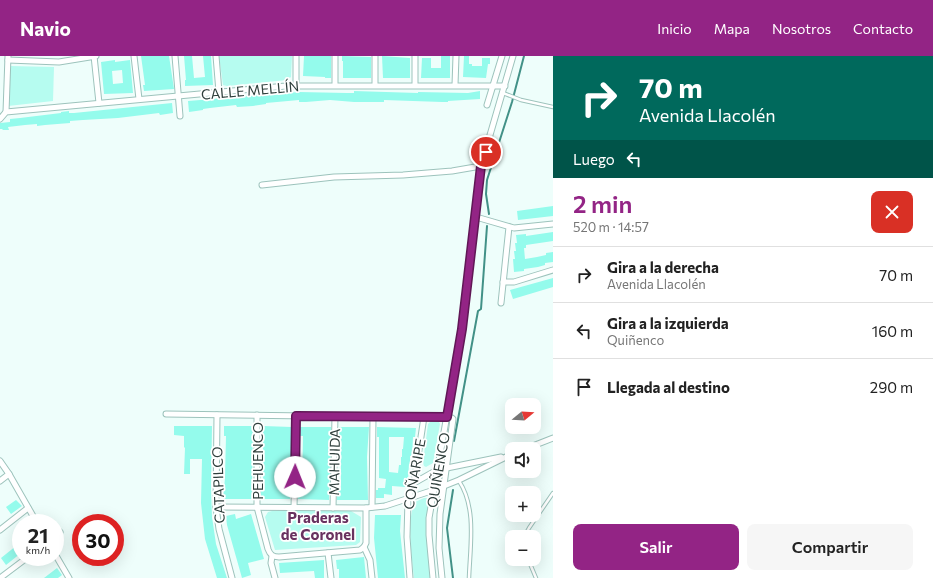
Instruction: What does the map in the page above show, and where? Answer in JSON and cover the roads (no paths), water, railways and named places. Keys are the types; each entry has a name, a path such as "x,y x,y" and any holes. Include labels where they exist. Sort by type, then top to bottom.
{"street":[{"path":"0,119 6,112 8,58 59,62 95,56 99,103"},
{"path":"134,56 139,99"},
{"path":"175,56 180,116"},
{"path":"216,56 219,92"},
{"path":"296,56 296,85"},
{"path":"335,56 335,85"},
{"path":"375,56 375,85"},
{"path":"415,56 415,85"},
{"path":"455,85 456,56"},
{"path":"487,105 502,56"},
{"name":"QUIÑENCO","path":"433,578 429,518 462,329 481,166 505,94 505,86 513,56"},
{"name":"CALLE MELLÍN","path":"6,112 296,85 505,86"},
{"path":"262,185 334,177 452,172 481,166"},
{"path":"476,217 509,227 519,228 553,224"},
{"path":"501,303 509,227"},
{"path":"503,282 517,281 553,270"},
{"path":"166,414 447,417"},
{"name":"CATAPILCO","path":"217,415 216,508 219,529 232,578"},
{"name":"PEHUENCO","path":"257,415 257,508 268,549 272,556 270,563 275,578"},
{"path":"294,508 296,416"},
{"name":"MAHUIDA","path":"333,508 335,416"},
{"path":"372,578 370,560 364,548 369,508 373,417"},
{"name":"COÑARIPE","path":"410,578 407,538 408,499 414,483 424,417"},
{"name":"QUIÑENCO","path":"442,578 438,531 453,419 447,417"},
{"path":"541,443 553,438"},
{"path":"414,483 437,470 505,456"},
{"path":"216,508 369,508 385,506 459,480 505,457"},
{"path":"0,461 32,514"},
{"path":"0,481 9,474"},
{"path":"0,530 28,508"},
{"path":"272,556 279,557 358,551 364,548"},
{"path":"328,553 331,578"},
{"path":"1,577 16,566"},
{"path":"62,566 68,578"}],"lane":[{"path":"505,94 553,107"},
{"path":"459,480 466,490 469,504 471,524 469,578"},
{"path":"527,530 553,493"},
{"path":"531,566 536,578"}],"waterway":[{"path":"489,214 486,194 487,180 512,102 524,56"},
{"path":"454,441 478,311 481,309 487,226"},
{"path":"453,490 447,528 453,578"}],"district":[{"name":"Praderas de Coronel","path":"318,526"}]}
